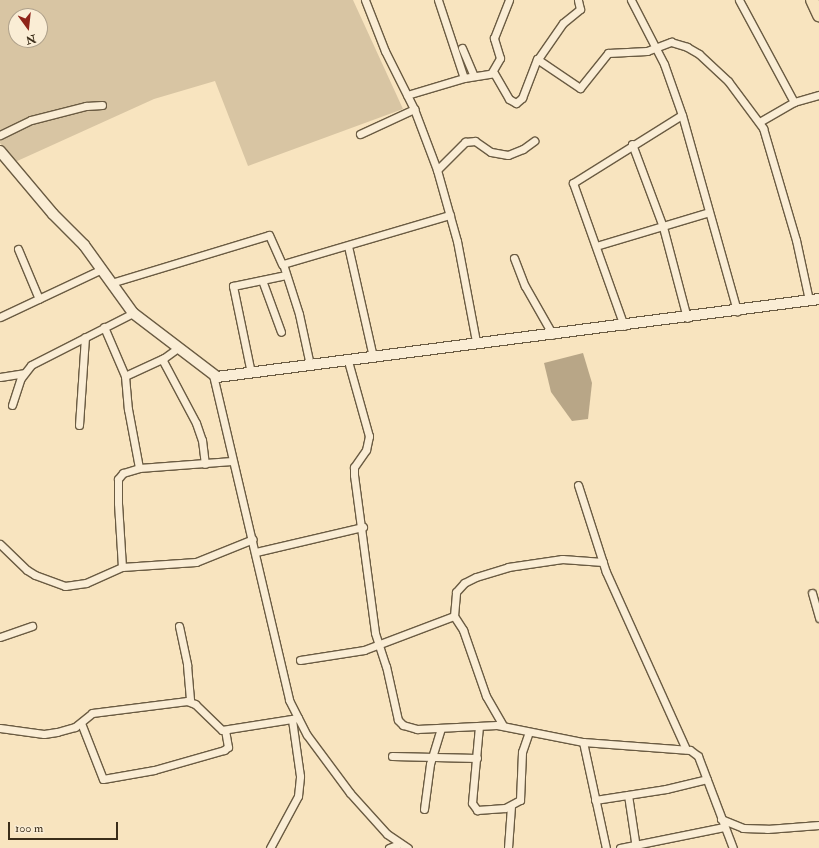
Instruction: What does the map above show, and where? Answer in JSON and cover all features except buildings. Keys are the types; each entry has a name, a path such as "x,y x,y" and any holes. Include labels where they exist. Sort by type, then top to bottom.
{"main road":[{"path":"812,0 819,15"}],"street":[{"path":"365,0 385,51 414,109 437,170 450,215 469,294 476,342"},
{"path":"438,0 464,78"},
{"path":"492,72 500,58 495,43 496,31 509,0"},
{"path":"407,95 464,78 492,72 497,75 510,100 518,102 522,98 535,61 538,59 562,23 580,8 578,0"},
{"path":"631,0 667,72 682,115 737,311"},
{"path":"739,0 794,102"},
{"path":"0,152 102,269 133,313 213,375 221,377 348,361 476,342 553,335 687,318 814,299 760,122 728,81 699,54 673,42 664,43 656,48 606,54 580,88 538,59"},
{"path":"462,48 474,76"},
{"path":"760,122 794,102 819,94"},
{"path":"0,135 31,120 86,106 102,105"},
{"path":"360,134 414,109"},
{"path":"624,326 573,183 632,144 682,115"},
{"path":"437,170 465,142 475,141 491,152 508,155 523,149 534,141"},
{"path":"632,144 663,227 687,318"},
{"path":"596,246 709,212"},
{"path":"282,264 450,215"},
{"path":"111,283 269,235 282,264 299,314 310,365"},
{"path":"348,246 373,357"},
{"path":"18,250 38,300"},
{"path":"514,258 525,286 553,335"},
{"path":"0,317 102,269"},
{"path":"251,373 233,286 286,275"},
{"path":"262,280 281,332"},
{"path":"0,312 10,312"},
{"path":"0,377 24,372 38,360 133,313"},
{"path":"104,327 125,376 128,409 139,468"},
{"path":"79,425 85,337"},
{"path":"125,376 162,359 178,348"},
{"path":"162,359 196,423 202,440 205,464"},
{"path":"348,361 369,436 366,450 354,472 378,645 386,666 398,720 408,727 441,729 503,726 583,742 686,749 698,756 733,848"},
{"path":"12,405 24,372"},
{"path":"213,375 232,461 256,552 284,683 294,719 300,776 299,790 289,816 270,848"},
{"path":"122,567 118,479 123,473 139,468 232,461"},
{"path":"578,485 602,562 686,749"},
{"path":"256,552 362,527"},
{"path":"0,544 27,570 65,586 86,583 122,567 196,562 253,539"},
{"path":"503,726 486,696 463,630 454,616 456,592 464,583 476,577 508,567 562,559 602,562"},
{"path":"812,593 819,618"},
{"path":"300,660 360,652 454,616"},
{"path":"0,637 32,626"},
{"path":"179,626 187,665 190,701 219,729 226,730 294,719"},
{"path":"0,728 44,734 67,730 81,723 88,714 190,701"},
{"path":"294,719 321,756 377,826 399,844 408,848"},
{"path":"81,723 103,779 154,770 224,750 228,747 226,730"},
{"path":"479,726 472,803 474,809 484,811 511,806 521,796 522,752 529,732"},
{"path":"424,809 433,757 441,729"},
{"path":"583,742 606,848"},
{"path":"392,756 477,758"},
{"path":"595,800 666,789 707,779"},
{"path":"628,795 636,847"},
{"path":"508,848 511,806"},
{"path":"721,819 743,828 767,829 819,825"},
{"path":"620,848 636,847 724,827"},
{"path":"389,848 399,844"}],"shaded area":[{"path":"0,0 353,0 403,109 248,166 215,81 154,99 15,162 0,143"},
{"path":"583,353 592,383 588,419 572,421 551,392 544,363"}]}
